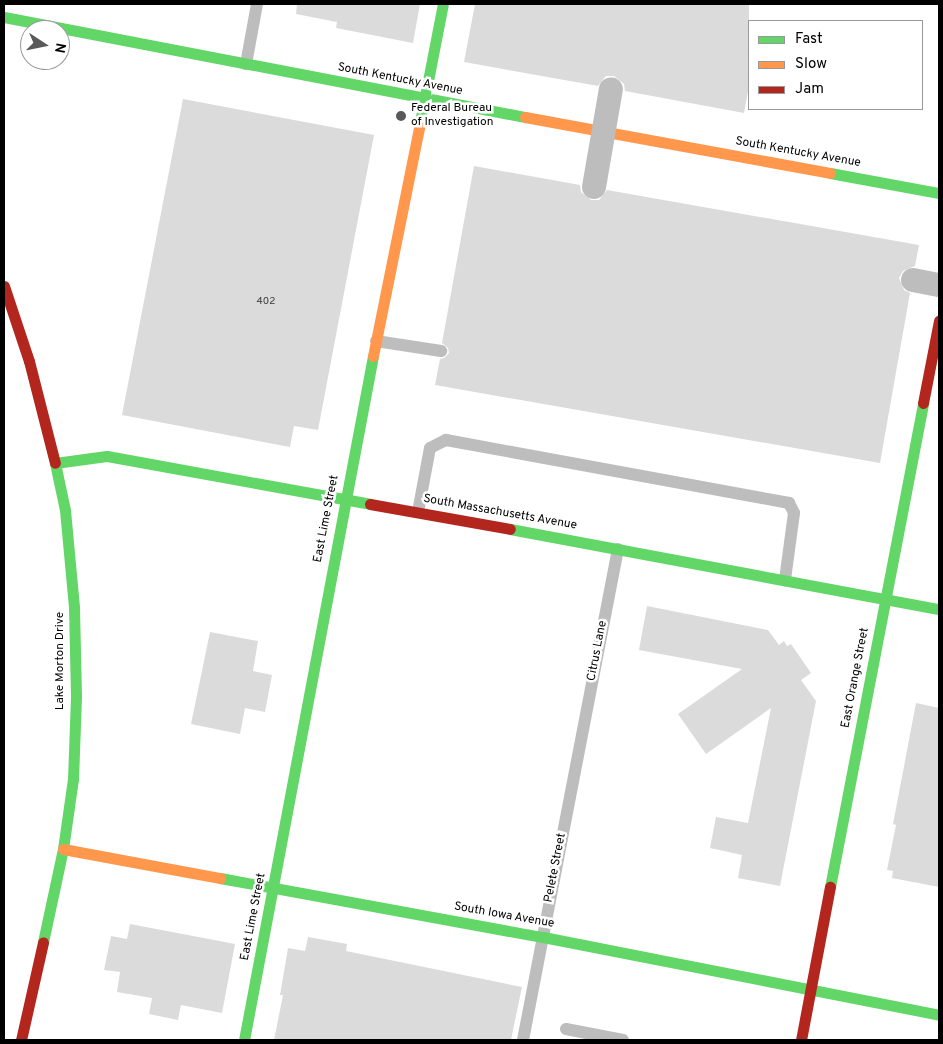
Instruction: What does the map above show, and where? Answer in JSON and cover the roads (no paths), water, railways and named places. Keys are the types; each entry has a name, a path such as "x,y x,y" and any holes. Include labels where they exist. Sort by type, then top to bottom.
{"street":[{"name":"East Lime Street","path":"244,1040 274,888 345,499 443,4"},
{"name":"South Kentucky Avenue","path":"4,17 425,99 939,193"},
{"path":"594,187 610,89"},
{"path":"912,283 939,286"},
{"name":"Lake Morton Drive","path":"4,286 29,361 55,463 65,510 74,607 76,696 73,778 63,849 21,1040"},
{"name":"East Orange Street","path":"801,1040 939,321"},
{"name":"South Massachusetts Avenue","path":"55,463 107,456 939,609"},
{"name":"South Iowa Avenue","path":"63,849 543,937 939,1015"}],"lane":[{"path":"246,64 257,4"},
{"path":"912,283 939,289"},
{"path":"376,341 441,350"},
{"path":"418,512 430,448 446,440 789,503 794,513 785,580"},
{"name":"Citrus Lane","path":"578,754 618,549"},
{"name":"Pelete Street","path":"522,1040 578,754"},
{"path":"566,1029 623,1040"}],"place":[{"name":"Federal Bureau of Investigation","path":"401,116"}]}
